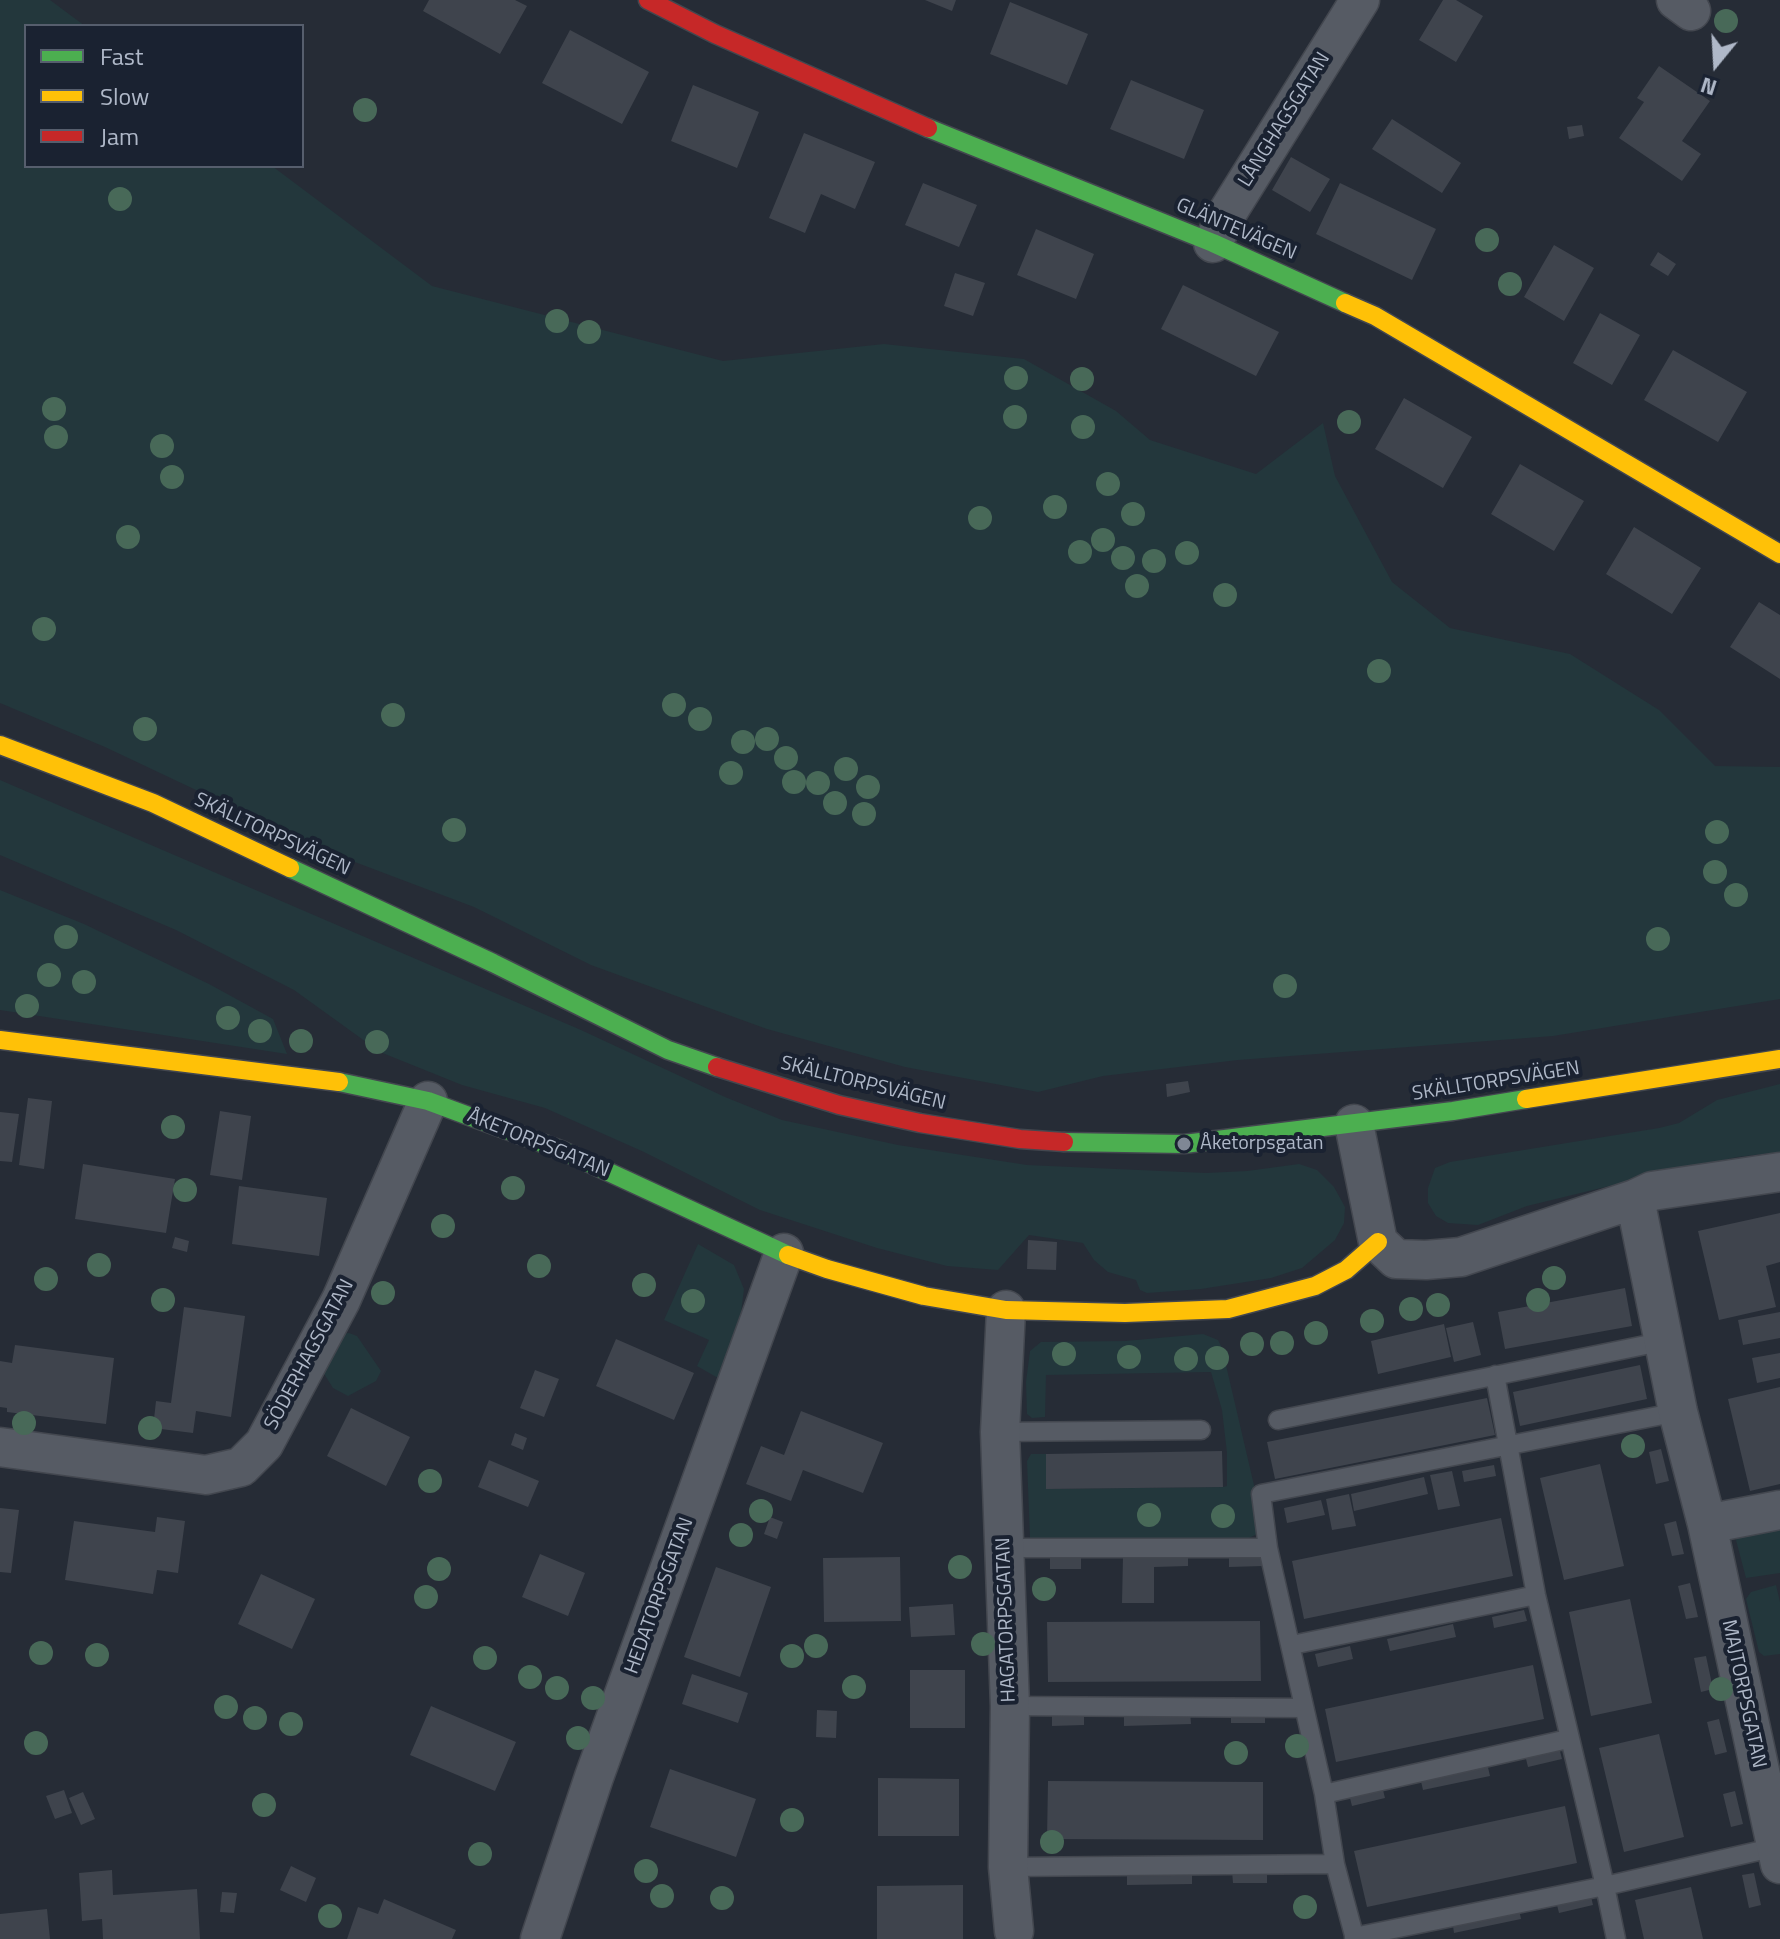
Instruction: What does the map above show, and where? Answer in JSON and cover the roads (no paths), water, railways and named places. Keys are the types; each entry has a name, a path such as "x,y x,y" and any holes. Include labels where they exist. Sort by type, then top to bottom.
{"street":[{"name":"GLÄNTEVÄGEN","path":"648,0 715,34 954,139 1213,243 1375,316 1780,554"},
{"name":"LÅNGHAGSGATAN","path":"1213,243 1229,210 1360,0"},
{"name":"SKÄLLTORPSVÄGEN","path":"0,745 153,803 493,963 668,1050 839,1105 920,1123 1020,1139 1184,1144 1453,1111 1780,1059"},
{"name":"ÅKETORPSGATAN","path":"0,1040 339,1082 428,1101 561,1150 784,1253 827,1269 924,1296 1006,1310 1125,1313 1228,1309 1315,1286 1346,1270 1378,1242"},
{"name":"SÖDERHAGSGATAN","path":"0,1447 206,1475 241,1467 264,1444 341,1300 428,1101"},
{"path":"1354,1124 1378,1242 1396,1259 1461,1257 1652,1191 1780,1172"},
{"name":"MAJTORPSGATAN","path":"1635,1199 1678,1412 1707,1524 1778,1856"},
{"name":"HEDATORPSGATAN","path":"540,1939 594,1777 784,1253"},
{"name":"HAGATORPSGATAN","path":"1006,1310 1000,1432 1010,1706 1008,1867 1014,1931"},
{"path":"1707,1524 1780,1510"}],"lane":[{"path":"1278,1420 1665,1341"},
{"path":"1495,1375 1536,1595 1616,1939"},
{"path":"1678,1412 1261,1494 1268,1548 1324,1794 1335,1864 1355,1938 1605,1886 1778,1856"},
{"path":"1000,1432 1201,1430"},
{"path":"1004,1548 1268,1548"},
{"path":"1292,1645 1536,1595"},
{"path":"1010,1706 1303,1708"},
{"path":"1324,1794 1568,1739"},
{"path":"1008,1867 1335,1864"}],"place":[{"name":"Åketorpsgatan","path":"1184,1144"}]}
